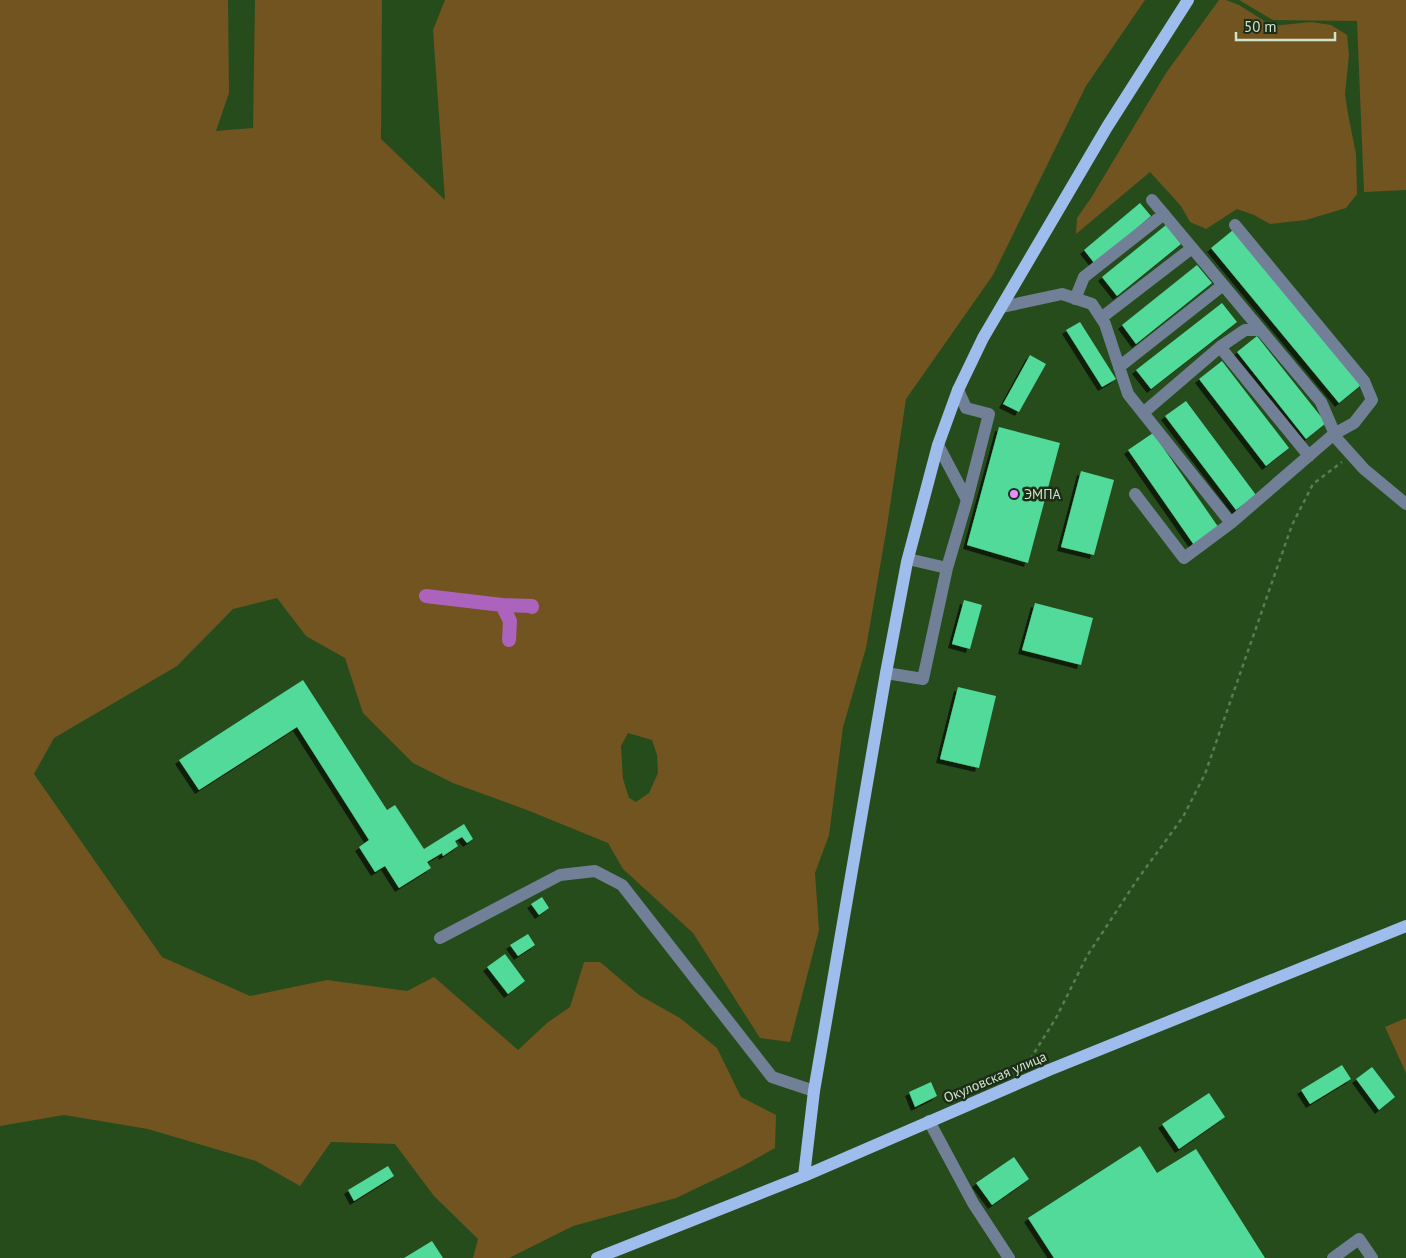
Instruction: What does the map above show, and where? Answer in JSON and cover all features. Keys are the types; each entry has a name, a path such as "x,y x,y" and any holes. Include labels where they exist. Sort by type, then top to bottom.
{"main road":[{"path":"804,1176 814,1091 886,673 908,559 938,446 958,390 983,338 1106,127 1188,0"},
{"name":"Окуловская улица","path":"597,1258 804,1176 1057,1067 1406,926"}],"street":[{"path":"1152,200 1321,402 1336,436 1364,469 1406,504"},
{"path":"1074,299 1084,277 1164,214"},
{"path":"1135,494 1184,558 1231,523 1309,456 1354,423 1372,400 1364,381 1235,225"},
{"path":"1101,318 1192,248"},
{"path":"1119,367 1223,285"},
{"path":"1002,307 1062,294 1092,304 1105,324 1128,394 1231,523"},
{"path":"1143,413 1220,347 1245,330 1261,330"},
{"path":"1220,347 1309,456"},
{"path":"886,673 923,678 947,568 989,414 966,408 958,390"},
{"path":"938,446 967,500"},
{"path":"908,559 947,568"},
{"path":"440,938 560,875 595,871 622,884 772,1077 814,1091"},
{"path":"929,1122 973,1203 1009,1258"},
{"path":"1333,1258 1359,1239 1372,1258"}],"path":[{"path":"1026,1067 1056,1018 1087,956 1137,880 1183,817 1205,774 1292,525 1313,484 1352,455"}],"shaded area":[{"path":"0,0 228,0 229,93 216,131 253,128 255,0 382,0 381,139 445,200 433,30 445,0 1145,0 1086,86 993,275 906,399 866,648 843,727 829,835 815,873 819,930 790,1042 760,1038 693,933 623,869 608,843 527,810 453,783 413,763 363,713 345,658 306,636 277,598 233,609 177,666 54,738 34,774 162,957 250,996 327,980 407,991 434,977 518,1050 547,1023 570,1007 584,962 600,962 639,995 680,1018 717,1048 741,1097 776,1115 775,1148 741,1167 676,1198 573,1226 509,1258 473,1258 478,1239 434,1196 395,1144 331,1142 300,1186 256,1161 148,1129 64,1115 0,1126","holes":["628,733 652,740 657,755 658,773 649,793 636,802 629,798 623,779 621,746"]},
{"path":"1219,0 1226,0 1239,5 1272,26 1311,22 1331,25 1347,35 1349,55 1345,94 1356,154 1357,194 1346,208 1306,220 1270,224 1254,215 1237,209 1206,229 1190,222 1181,206 1150,172 1076,234 1077,218 1166,73"},
{"path":"1239,0 1406,0 1406,190 1364,192 1357,21 1273,20"},
{"path":"1406,1018 1406,1073 1385,1027"}],"building":[{"path":"1140,203 1151,216 1095,264 1084,250"},
{"path":"1166,225 1181,244 1117,296 1102,277"},
{"path":"1233,230 1361,385 1339,403 1211,248"},
{"path":"1197,265 1212,283 1136,344 1122,325"},
{"path":"1222,303 1237,322 1151,389 1136,370"},
{"path":"1080,322 1116,379 1102,387 1066,330"},
{"path":"1257,336 1326,423 1306,439 1237,352"},
{"path":"1030,355 1046,364 1019,412 1003,404"},
{"path":"1222,361 1289,448 1266,466 1199,379"},
{"path":"1186,401 1256,495 1236,510 1165,416"},
{"name":"ЭМПА","path":"999,427 1060,443 1028,563 967,545"},
{"path":"1153,433 1219,528 1194,545 1128,450"},
{"path":"1081,471 1114,480 1094,555 1061,547"},
{"path":"964,600 982,605 970,649 952,644"},
{"path":"1035,603 1093,618 1081,665 1022,650"},
{"path":"303,680 387,810 395,805 424,849 464,824 473,839 467,843 462,837 455,841 458,846 443,856 442,853 427,862 431,868 399,888 385,866 375,872 359,847 369,840 297,727 199,790 179,760"},
{"path":"958,687 996,696 979,768 940,759"},
{"path":"542,897 549,908 539,915 531,904"},
{"path":"528,934 535,945 518,956 510,945"},
{"path":"505,954 525,981 508,994 487,967"},
{"path":"1342,1065 1351,1079 1310,1104 1301,1090"},
{"path":"1372,1067 1395,1097 1379,1110 1356,1079"},
{"path":"931,1082 937,1096 915,1107 909,1092"},
{"path":"1209,1093 1225,1117 1179,1149 1162,1124"},
{"path":"1140,1146 1157,1173 1196,1149 1265,1258 1054,1258 1028,1218"},
{"path":"1014,1157 1029,1179 992,1205 976,1183"},
{"path":"388,1166 394,1176 354,1201 348,1190"},
{"path":"432,1241 443,1258 404,1258"}],"waterway":[{"path":"426,596 502,605 510,621 509,640"},
{"path":"502,605 532,607"}],"place":[{"name":"ЭМПА","path":"1014,494"}]}
